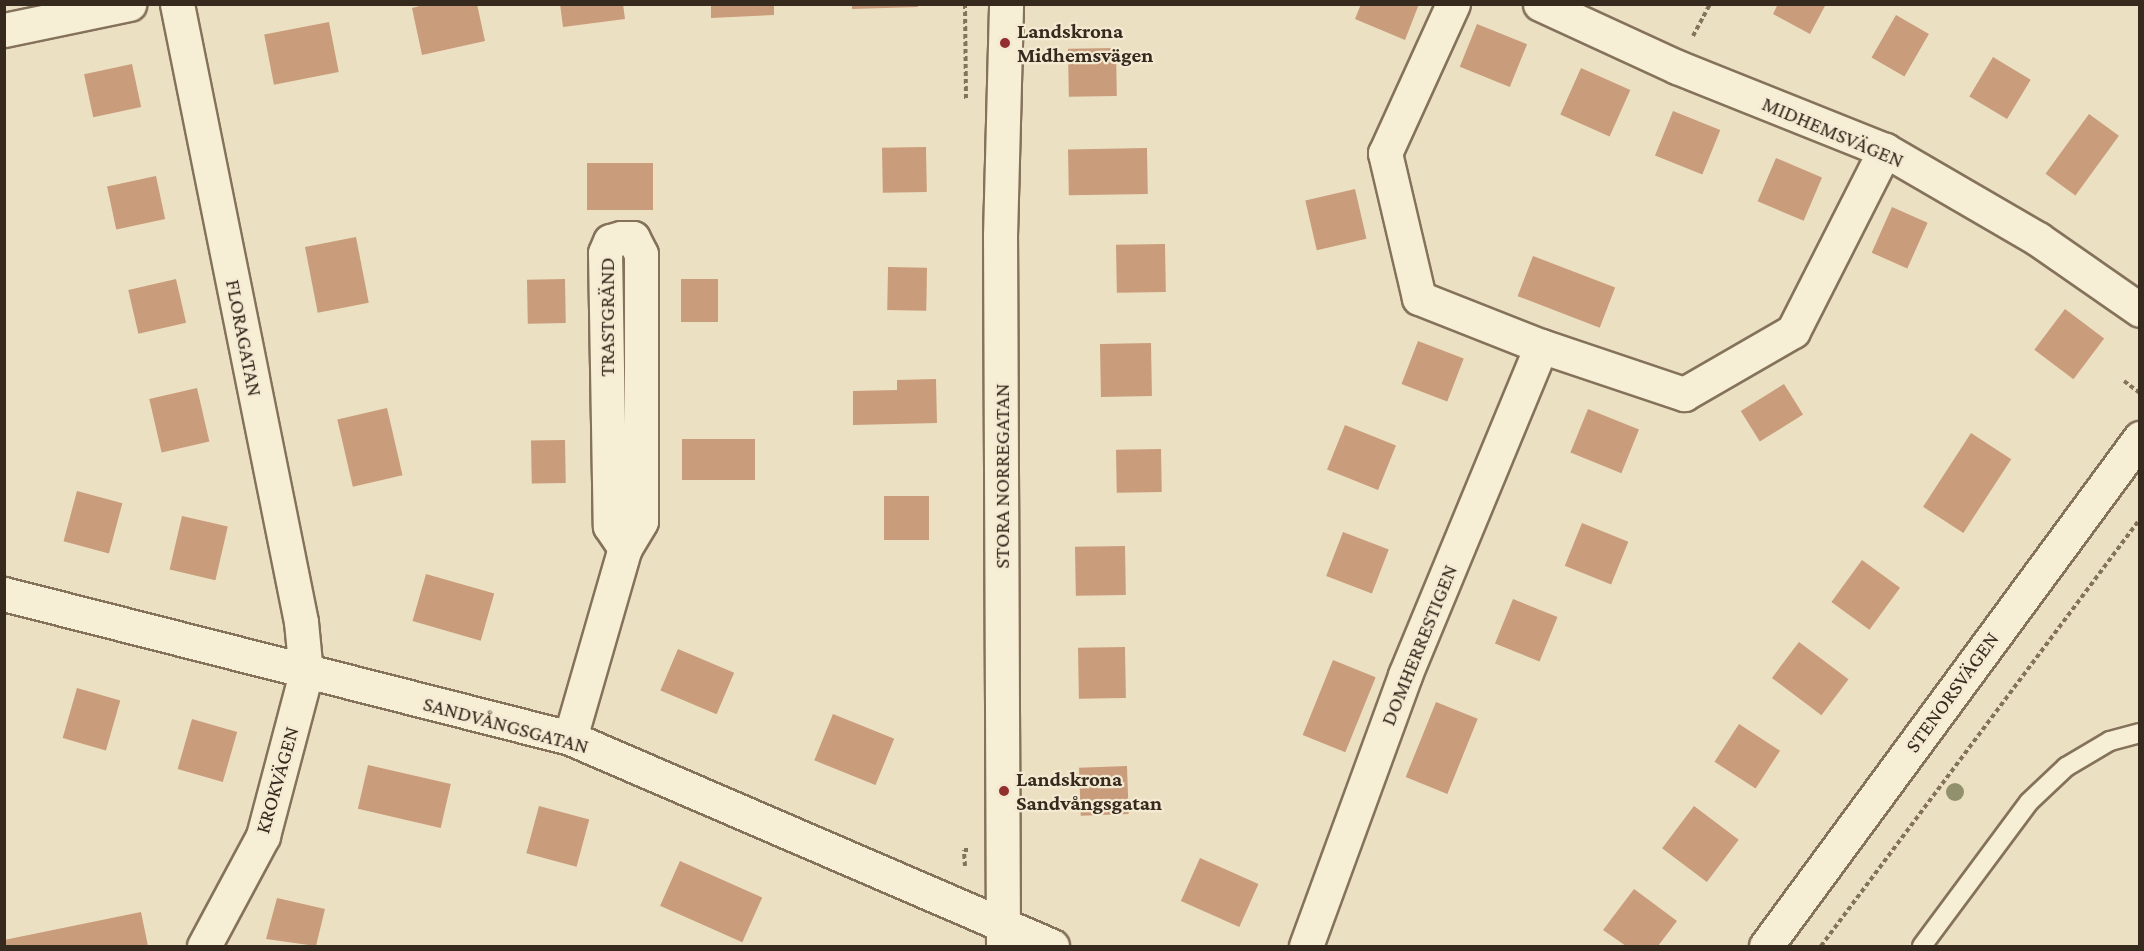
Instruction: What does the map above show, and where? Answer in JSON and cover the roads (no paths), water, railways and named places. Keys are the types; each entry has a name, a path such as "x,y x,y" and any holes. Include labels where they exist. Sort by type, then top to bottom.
{"street":[{"path":"4,30 129,4"},
{"name":"FLORAGATAN","path":"177,4 301,622 306,673"},
{"name":"STORA NORREGATAN","path":"1004,936 1000,236 1006,4"},
{"path":"1454,4 1385,153 1419,298 1541,346 1684,394 1793,331 1885,150"},
{"name":"MIDHEMSVÄGEN","path":"1540,4 1677,67 1885,150 2038,239 2139,310"},
{"name":"TRASTGRÄND","path":"633,238 641,254 641,521 625,548 610,526 604,253 610,241 633,238"},
{"name":"DOMHERRESTIGEN","path":"1306,946 1405,675 1541,346"},
{"name":"STENORSVÄGEN","path":"1766,946 2139,438"},
{"path":"570,738 625,548"},
{"name":"SANDVÅNGSGATAN","path":"4,594 306,673 570,738 1004,936 1052,946"},
{"name":"KROKVÄGEN","path":"204,946 263,836 306,673"}],"lane":[{"path":"1922,946 2029,802 2067,767 2110,741 2139,733"}],"place":[{"name":"Landskrona Midhemsvägen","path":"1005,43"},
{"name":"Landskrona Sandvångsgatan","path":"1004,791"}]}
